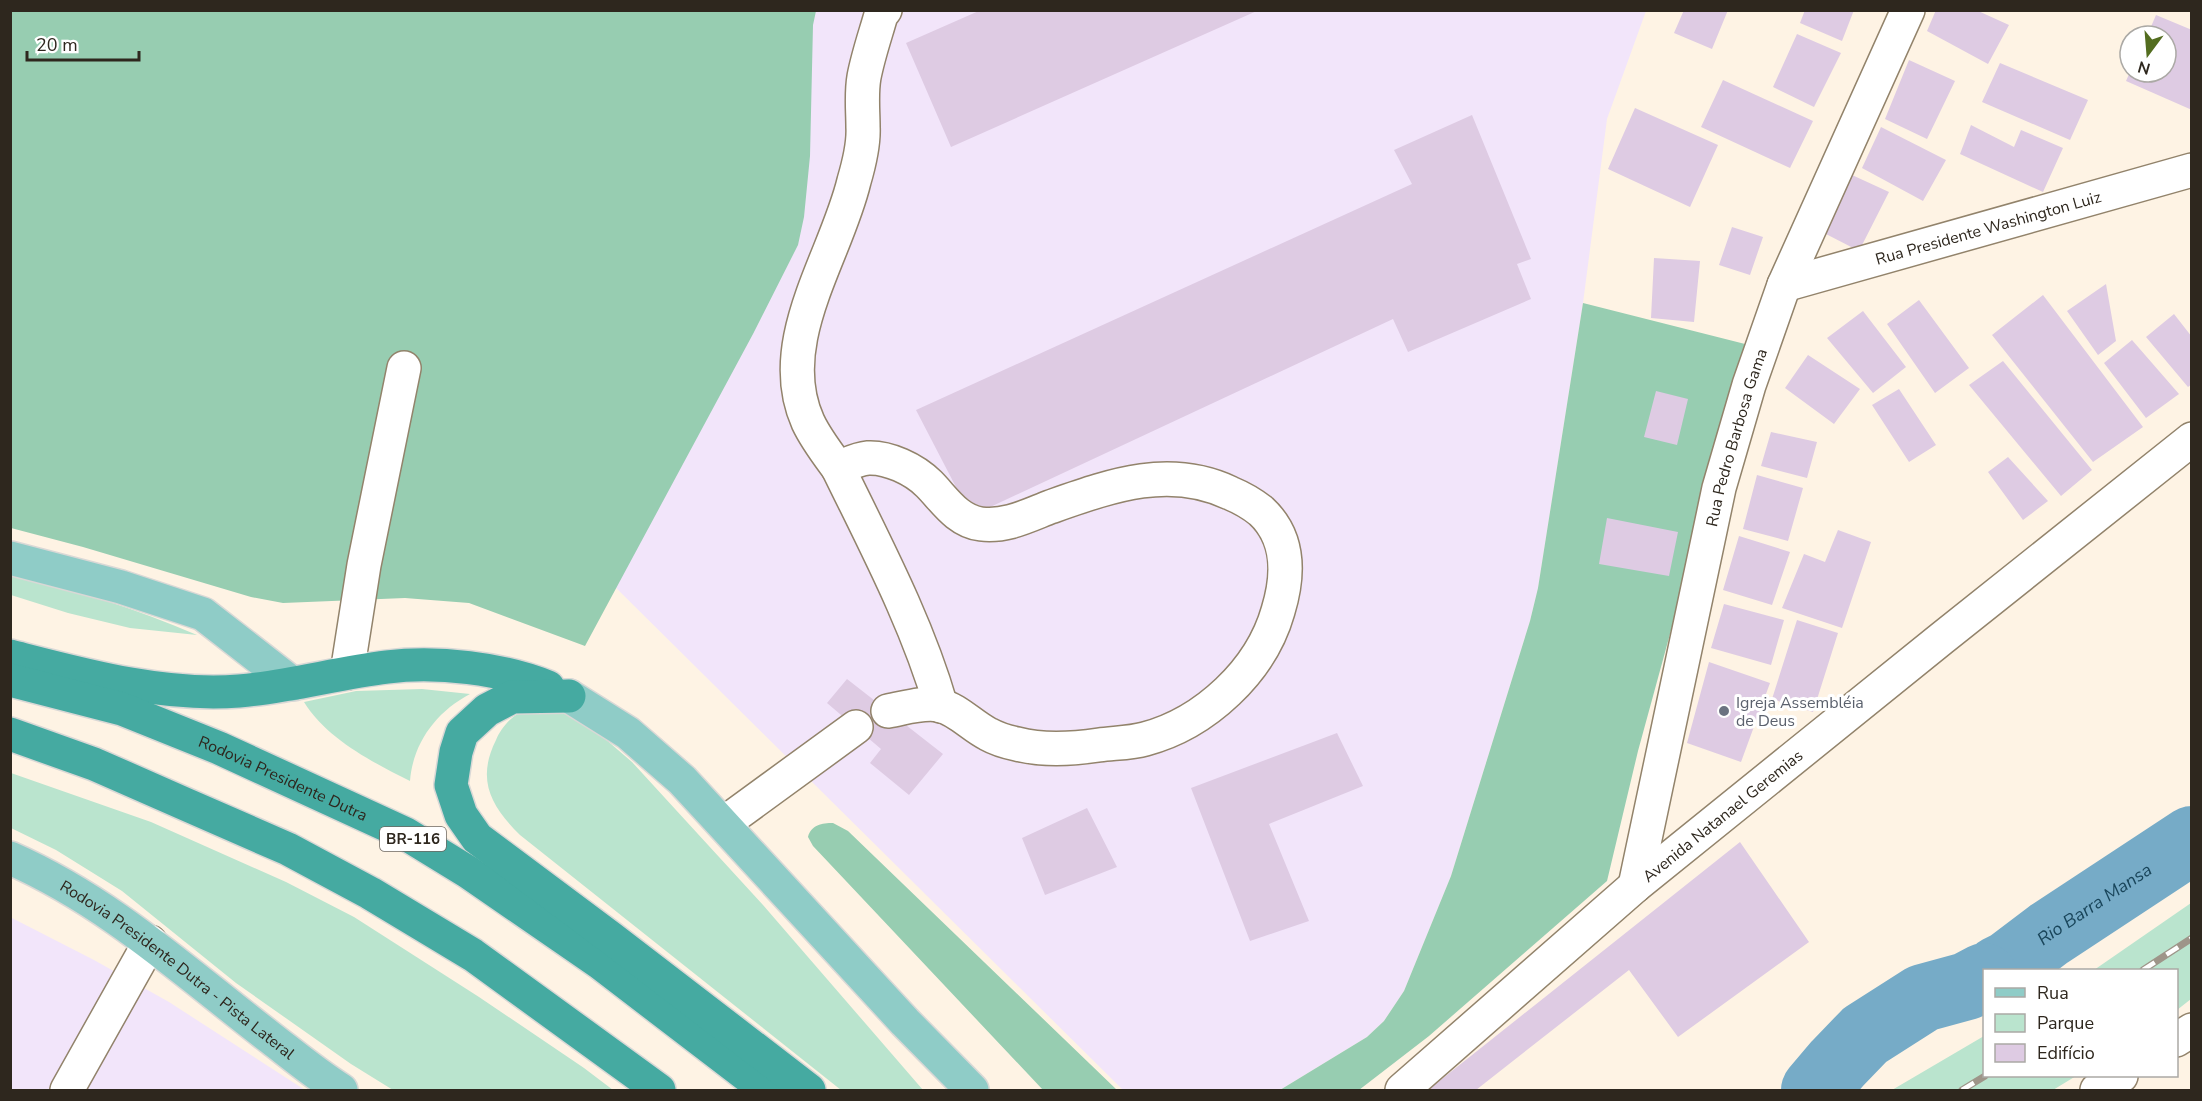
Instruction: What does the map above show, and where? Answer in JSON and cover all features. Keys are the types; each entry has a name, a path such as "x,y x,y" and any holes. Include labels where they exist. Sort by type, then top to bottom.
{"highway":[{"path":"10,656 132,684 191,691 238,691 389,667 434,664 489,671 533,681 569,696"},
{"name":"Rodovia Presidente Dutra","path":"10,680 122,710 219,748 406,834 468,873 600,963 766,1090"},
{"path":"569,696 512,697 487,710 462,733 456,752 451,785 461,815 477,838 809,1090"},
{"path":"14,736 94,764 288,849 370,893 473,955 659,1090"}],"main road":[{"path":"10,558 121,587 203,614 293,684"},
{"path":"569,696 628,733 682,780 905,1023 972,1090"},
{"name":"Rodovia Presidente Dutra - Pista Lateral","path":"10,858 86,897 150,942 341,1090"}],"street":[{"path":"885,10 881,15 864,76 862,102 864,129 854,184 804,321 799,347 800,398 808,422 821,446 838,468 915,631 942,706"},
{"name":"Rua Pedro Barbosa Gama","path":"1635,886 1719,488 1749,385 1784,285 1908,10"},
{"name":"Rua Presidente Washington Luiz","path":"1784,285 2192,170"},
{"path":"347,673 364,565 404,368"},
{"name":"Avenida Natanael Geremias","path":"1402,1090 1635,886 2192,439"},
{"path":"838,468 868,458 903,466 926,481 955,512 979,524 1001,524 1017,520 1072,500 1144,479 1179,478 1215,485 1251,502 1274,524 1285,554 1285,584 1278,611 1270,635 1250,668 1225,694 1197,715 1159,735 1143,740 1042,749 995,738 942,706 924,704 888,711"},
{"path":"723,824 856,727"},
{"path":"67,1090 150,942"},
{"path":"2178,1039 2192,1030"}],"shaded area":[{"path":"768,11 1646,11 1607,119 1583,303 1538,588 1530,621 1451,876 1404,991 1384,1021 1367,1037 1280,1090 1123,1090 599,571"},
{"path":"10,917 169,1002 305,1090 11,1090"}],"green space":[{"path":"10,11 816,11 813,25 810,156 804,217 798,245 753,334 585,646 469,603 405,598 283,603 251,597 11,528"},
{"path":"1583,303 1749,345 1638,751 1607,881 1429,1036 1359,1090 1280,1090 1367,1037 1384,1021 1404,991 1451,876 1530,621 1538,588"},
{"path":"11,574 105,600 197,635 130,628 68,613 11,595"},
{"path":"422,689 470,694 447,710 428,730 416,754 410,781 351,748 325,727 304,702 356,691"},
{"path":"553,709 565,713 596,731 632,762 763,905 923,1090 841,1090 520,835 494,803 487,780 490,754 500,732 520,713"},
{"path":"11,773 151,822 286,882 354,917 479,997 613,1090 393,1090 351,1064 236,983 122,891 56,850 11,828"},
{"path":"833,823 848,831 1117,1090 1043,1090 813,846 808,837 814,827"},
{"path":"2191,903 2191,999 2178,1009 2178,969 2095,969"},
{"path":"1983,1037 1983,1077 2074,1077 2053,1090 1892,1090"}],"building":[{"path":"981,10 1259,10 951,147 906,43"},
{"path":"1684,10 1728,10 1712,49 1674,33"},
{"path":"1805,10 1854,10 1842,41 1800,23"},
{"path":"1936,10 1976,10 2009,25 1988,64 1927,31"},
{"path":"2156,15 2178,24 2152,24"},
{"path":"2178,24 2192,30 2192,110 2133,84 2178,84"},
{"path":"1797,34 1841,53 1814,107 1773,87"},
{"path":"1909,60 1955,81 1927,139 1885,119"},
{"path":"2000,63 2088,100 2070,140 1982,102"},
{"path":"1723,80 1813,121 1790,168 1701,127"},
{"path":"1635,108 1718,145 1690,207 1608,169"},
{"path":"1472,115 1531,259 1517,264 1531,299 1408,352 1393,319 971,516 916,410 1412,184 1394,150"},
{"path":"1971,125 2014,147 2021,130 2063,148 2043,192 1960,154"},
{"path":"1881,127 1946,160 1923,201 1862,168"},
{"path":"1852,175 1889,192 1859,251 1824,233"},
{"path":"1732,227 1763,237 1750,275 1719,265"},
{"path":"1654,258 1700,261 1694,322 1651,318"},
{"path":"2106,284 2116,341 2098,355 2067,311"},
{"path":"2043,295 2143,427 2093,462 1992,335"},
{"path":"1919,300 1969,368 1935,393 1887,324"},
{"path":"1863,311 1906,367 1873,393 1827,338"},
{"path":"2174,314 2192,337 2192,384 2188,387 2146,337"},
{"path":"2132,340 2179,394 2146,418 2104,363"},
{"path":"1808,355 1860,389 1834,424 1785,388"},
{"path":"2003,361 2092,470 2061,496 1969,385"},
{"path":"1899,389 1936,445 1909,462 1872,405"},
{"path":"1656,391 1688,399 1677,445 1644,437"},
{"path":"1771,432 1817,442 1807,478 1761,466"},
{"path":"2008,457 2048,501 2023,520 1988,472"},
{"path":"1757,475 1803,488 1788,541 1743,529"},
{"path":"1607,518 1678,532 1669,576 1599,564"},
{"path":"1838,530 1871,542 1842,628 1782,608 1804,554 1825,562"},
{"path":"1739,536 1790,552 1772,605 1723,590"},
{"path":"1724,604 1784,620 1771,665 1711,648"},
{"path":"1797,620 1838,633 1813,712 1772,699"},
{"path":"1709,662 1770,683 1741,762 1687,743"},
{"path":"847,679 943,754 909,795 870,763 881,749 827,703"},
{"path":"1337,733 1363,786 1269,824 1309,921 1250,941 1191,788"},
{"path":"1087,808 1117,867 1045,895 1022,838"},
{"path":"1740,842 1809,942 1678,1037 1629,970 1476,1090 1428,1090"}],"waterway":[{"name":"Rio Barra Mansa","path":"2000,969 2192,840"},
{"name":"Rio Barra Mansa","path":"1815,1090 1865,1035 1923,998 1967,986 1983,978"}],"railway":[{"path":"2145,969 2192,938"},
{"path":"1962,1090 1983,1077"}],"place":[{"name":"Igreja Assembléia de Deus","path":"1724,711"}]}
